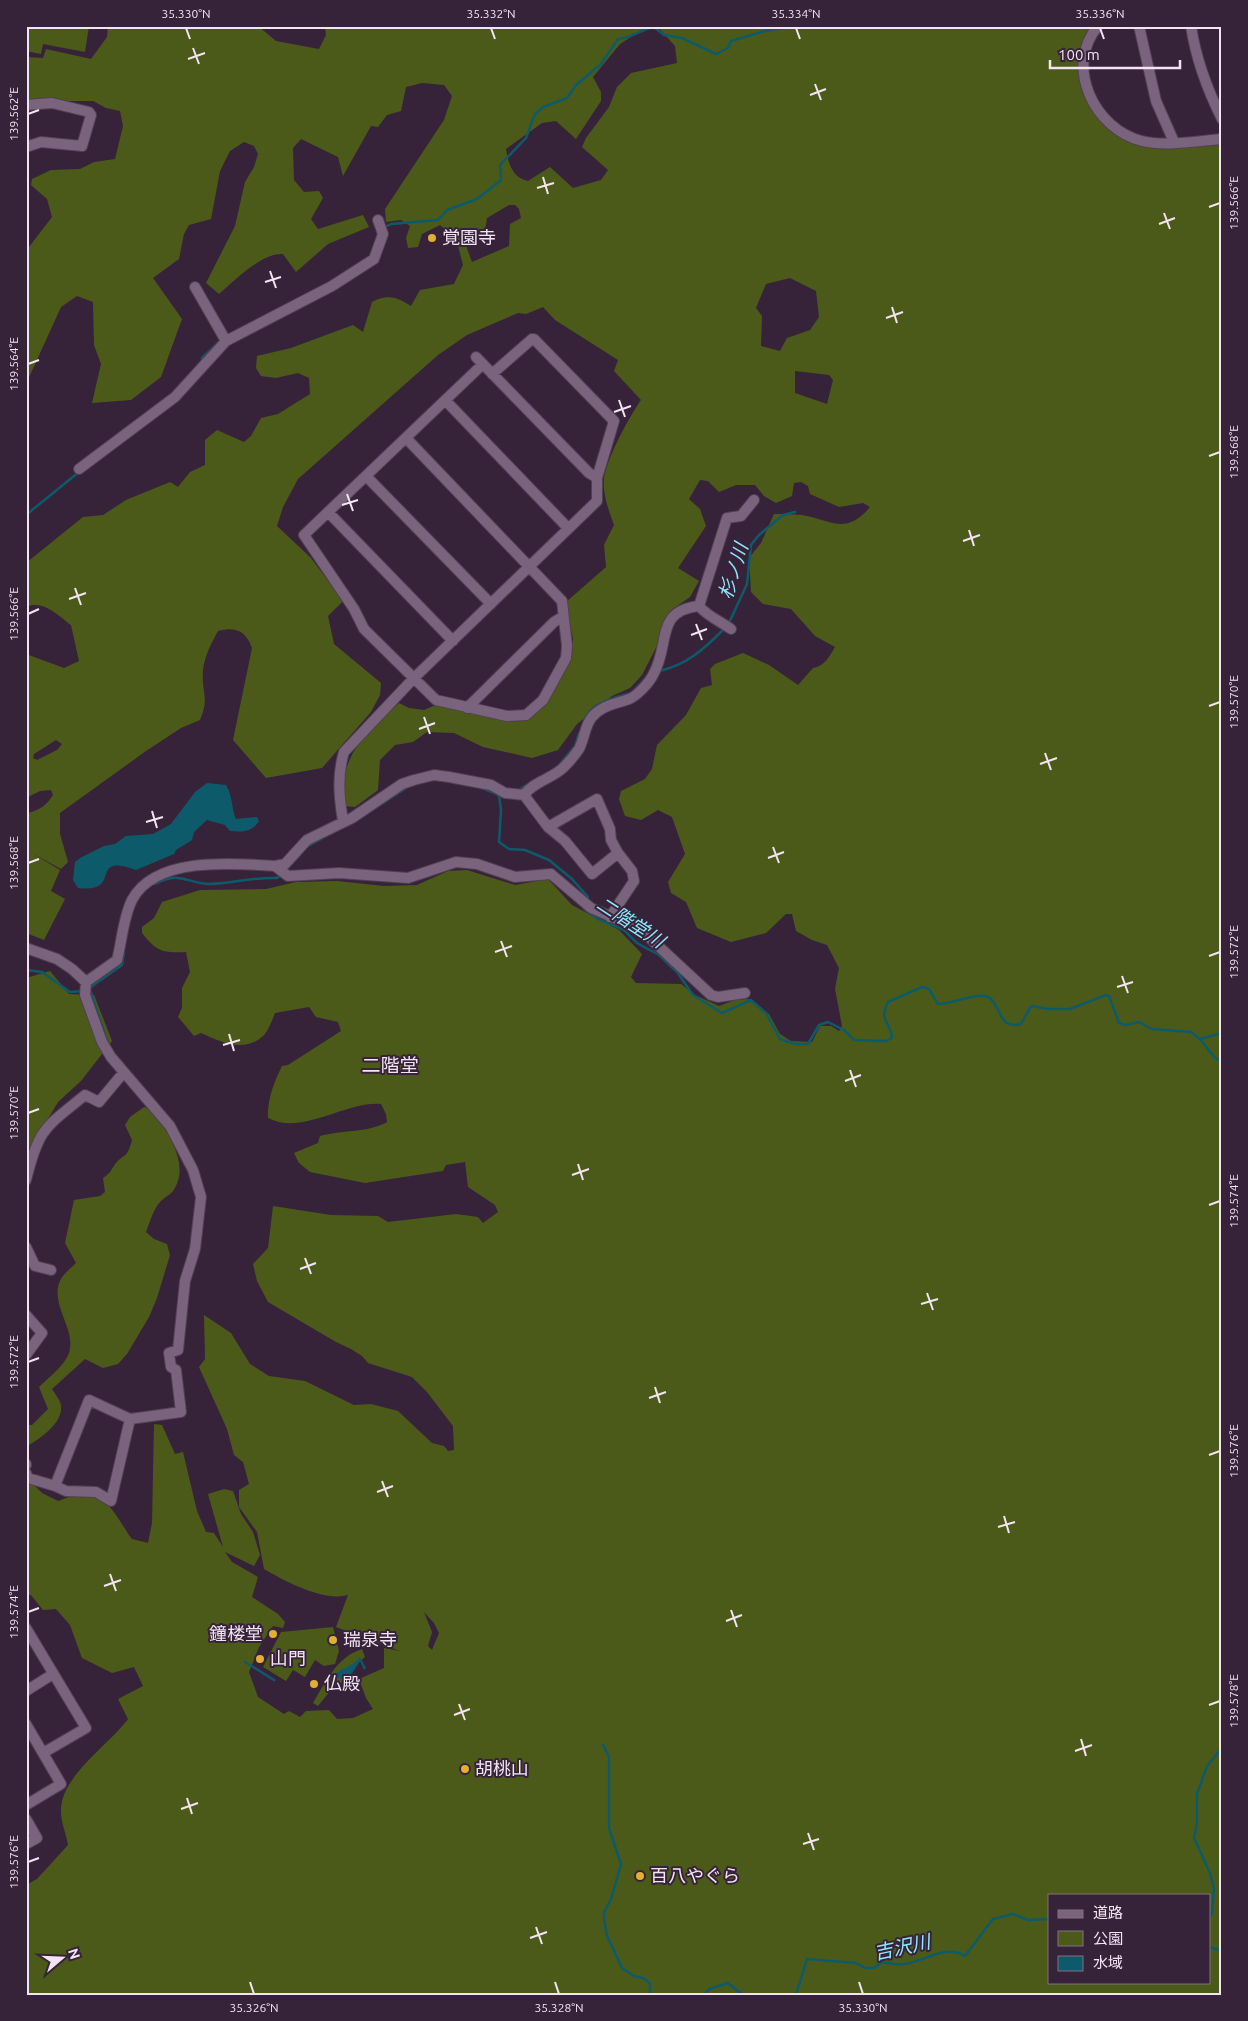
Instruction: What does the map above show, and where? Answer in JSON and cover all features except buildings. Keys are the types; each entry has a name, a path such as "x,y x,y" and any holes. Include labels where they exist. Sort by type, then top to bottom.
{"street":[{"path":"1098,26 1090,35 1084,54 1084,80 1094,104 1114,126 1132,138 1147,142 1222,139"},
{"path":"1139,26 1156,101 1174,142"},
{"path":"1191,26 1197,59 1206,87 1222,120"},
{"path":"26,105 52,103 89,112 90,115 82,146 41,142 26,147"},
{"path":"79,469 175,397 226,341 332,286 374,259 383,234 378,220"},
{"path":"196,287 226,341"},
{"path":"343,821 338,792 340,766 344,752 414,678 597,501 597,478 614,421 534,339 492,374"},
{"path":"406,438 562,601 562,617 567,646 566,658 538,707 532,712 518,717 467,708 436,700 364,629 354,609 304,535 445,400 479,361 589,473 597,478"},
{"path":"445,400 568,528"},
{"path":"366,476 491,604"},
{"path":"699,606 727,518 742,516 754,500"},
{"path":"328,512 453,641"},
{"path":"699,606 705,614 716,618 731,629"},
{"path":"86,982 118,960 128,910 133,898 140,888 162,875 204,864 275,866 286,864 307,840 361,813 402,784 434,776 480,782 491,785 499,791 518,794 552,777 565,766 579,749 591,717 610,704 630,699 653,676 664,646 670,619 682,608 699,606"},
{"path":"467,708 554,622 562,617"},
{"path":"518,794 548,827 565,840 592,874 618,853"},
{"path":"548,827 596,799 618,853 632,871 634,882 610,917"},
{"path":"275,866 288,876 339,872 408,878 456,862 477,864 515,877 551,874 586,905 610,917 640,928 711,995 718,998 745,994"},
{"path":"26,948 56,959 72,969 86,982"},
{"path":"55,1486 89,1400 130,1419 182,1412 176,1370 171,1367 169,1353 178,1350 185,1281 195,1249 201,1197 193,1170 170,1126 124,1072 102,1042 85,996 86,982"},
{"path":"26,1180 38,1139 53,1120 85,1095 99,1102 124,1072"},
{"path":"26,1247 35,1266 51,1270"},
{"path":"26,1315 42,1333 26,1355"},
{"path":"26,1474 28,1478 66,1491 96,1492 111,1501 130,1419"},
{"path":"26,1628 86,1728 43,1753"},
{"path":"26,1691 53,1674"},
{"path":"26,1724 61,1784 26,1805"},
{"path":"26,1819 37,1838 26,1844"}],"green space":[{"path":"26,26 89,26 85,52 43,44 41,54 26,51"},
{"path":"108,26 258,26 276,41 319,49 326,35 325,26 648,26 620,44 593,77 601,92 601,101 576,139 556,121 542,123 506,149 512,169 518,177 528,181 550,167 573,188 601,180 608,170 582,147 586,138 609,107 617,87 631,73 677,63 675,46 657,26 1094,26 1083,87 1123,136 1222,145 1222,1995 26,1995 26,1885 37,1879 68,1845 61,1811 63,1798 68,1786 87,1762 128,1719 118,1699 143,1686 134,1667 112,1673 82,1658 70,1625 56,1609 43,1610 31,1595 26,1595 26,1477 42,1493 58,1501 82,1493 101,1498 113,1511 132,1539 148,1543 152,1523 154,1424 162,1425 175,1454 183,1452 197,1511 206,1532 214,1533 223,1547 208,1494 224,1489 233,1491 241,1514 253,1532 260,1555 254,1566 225,1552 232,1562 258,1577 252,1597 278,1614 285,1622 283,1628 273,1626 259,1647 249,1672 258,1697 284,1714 289,1711 300,1717 306,1711 329,1710 337,1719 353,1718 373,1709 366,1698 359,1679 384,1668 384,1648 400,1651 336,1627 348,1595 327,1596 316,1593 264,1569 257,1532 239,1507 239,1490 249,1484 243,1462 234,1455 227,1429 199,1367 205,1359 204,1315 231,1333 250,1364 269,1376 305,1381 354,1405 371,1404 398,1411 432,1443 444,1446 448,1451 454,1450 453,1426 427,1392 412,1377 368,1363 362,1356 351,1349 268,1302 257,1281 253,1264 268,1248 273,1206 331,1215 378,1216 388,1222 456,1214 478,1217 483,1223 498,1212 495,1205 468,1187 465,1162 446,1165 443,1171 365,1183 310,1172 299,1163 294,1153 318,1143 320,1136 363,1130 380,1126 387,1122 386,1114 381,1104 353,1107 310,1121 295,1123 281,1122 268,1118 272,1091 282,1066 288,1065 341,1031 338,1022 316,1017 309,1007 275,1013 266,1033 257,1041 249,1044 225,1043 201,1033 194,1036 178,1017 182,1008 182,988 190,972 186,952 172,952 156,948 142,933 142,927 154,918 162,902 200,890 266,889 296,882 337,881 384,886 417,885 448,871 467,870 515,885 548,879 572,905 619,930 642,954 631,977 636,983 681,984 695,995 719,1006 735,1000 748,999 769,1014 780,1034 791,1041 812,1042 820,1026 831,1026 839,1031 842,1026 835,989 839,968 827,945 812,940 796,931 792,914 786,914 766,933 731,942 697,928 686,902 671,893 668,882 685,854 672,817 658,810 641,820 625,816 619,799 621,791 645,779 652,769 657,745 686,715 701,688 712,685 710,669 715,664 743,653 769,665 798,685 813,668 821,665 826,660 835,647 815,636 791,609 763,604 751,592 749,558 761,543 774,514 802,515 838,524 846,524 861,516 870,507 863,503 839,507 810,494 808,486 801,482 794,483 792,496 776,503 764,496 755,485 736,485 719,492 708,481 700,480 689,499 700,509 706,526 678,568 699,581 690,597 670,611 660,640 642,675 630,688 612,696 577,724 558,750 532,758 483,747 454,733 427,732 413,742 395,745 380,760 378,790 355,807 343,806 345,773 356,747 375,725 399,703 409,708 424,710 438,704 516,718 548,696 566,669 573,639 565,603 606,567 604,545 614,525 605,496 604,478 619,438 641,400 614,371 618,360 555,320 543,307 526,314 518,313 467,335 438,355 298,479 283,507 277,526 311,558 343,601 328,616 334,644 381,683 380,695 371,712 322,768 266,778 233,740 252,648 247,637 240,631 230,629 218,631 204,665 205,700 200,720 181,728 146,751 60,813 60,834 68,862 61,869 32,853 60,870 51,891 65,899 44,940 26,933 26,811 28,813 40,809 53,795 51,790 40,791 26,798 26,654 64,668 79,661 71,625 45,607 32,605 26,607 26,563 83,517 103,515 126,500 170,482 178,487 190,472 205,465 205,440 217,430 244,442 251,436 261,418 278,414 310,394 309,378 298,373 276,378 261,376 256,368 257,356 291,348 353,325 363,332 372,302 387,297 401,300 411,306 420,290 454,284 463,265 456,238 440,225 422,234 418,247 408,248 406,238 410,226 401,220 386,222 385,209 444,120 452,96 444,85 422,83 406,87 401,111 387,115 378,127 371,126 343,176 338,157 301,139 293,148 294,180 304,192 319,191 323,198 311,219 318,229 363,215 369,227 328,244 296,272 283,254 258,262 219,294 206,283 235,226 245,182 254,167 258,154 254,146 244,142 230,151 220,171 211,219 189,225 184,234 179,259 153,278 182,319 161,377 131,400 92,403 101,364 94,345 93,302 77,296 61,307 26,384 26,251 52,217 47,199 31,185 32,179 51,170 80,169 94,162 115,159 123,126 120,111 106,108 93,101 26,101 26,57 43,58 46,49 91,59 107,37","holes":["509,205 515,205 519,209 521,218 510,224 509,246 472,262 465,243 485,231 487,218","790,278 816,291 819,317 810,330 787,338 780,351 761,346 762,316 756,308 766,284","795,371 829,375 833,380 827,404 795,393","56,740 62,744 57,750 37,760 33,758 34,754","424,1612 434,1623 439,1633 432,1650 428,1646 432,1632"]},
{"path":"50,971 69,994 94,995 112,1041 81,1081 58,1102 26,1156 26,978"},
{"path":"144,1107 156,1112 176,1151 180,1171 173,1191 156,1208 146,1232 154,1239 167,1244 170,1255 157,1298 149,1317 127,1354 118,1364 103,1368 85,1359 52,1389 61,1404 61,1413 49,1430 26,1447 26,1425 32,1425 48,1409 39,1387 63,1363 70,1349 68,1329 58,1298 58,1287 62,1277 76,1263 65,1243 74,1200 100,1196 105,1192 103,1178 126,1154 130,1147 132,1140 125,1125 130,1117"},
{"path":"333,1627 339,1651 335,1664 324,1666 315,1660 305,1677 293,1670 286,1681 263,1667 281,1632"},
{"path":"362,1649 365,1657 355,1665 347,1679 330,1691 318,1706 313,1703 339,1664 353,1653"}],"water":[{"path":"207,783 226,785 230,793 236,819 257,817 259,821 256,825 247,831 230,831 225,825 207,820 194,832 192,840 176,850 174,854 136,870 113,866 108,869 100,885 92,888 78,888 73,880 75,862 104,846 115,844 126,836 153,834 171,824 195,792"},
{"path":"360,1657 366,1668 364,1670 360,1661 351,1675 339,1679 336,1673 354,1663"}],"waterway":[{"path":"385,227 391,224 438,220 447,210 477,199 501,180 500,165 526,138 535,114 543,107 567,98 576,85 601,64 618,39 654,27 664,35 682,38 716,54 728,48 731,41 765,31 795,26"},
{"path":"202,362 202,358 217,344"},
{"path":"26,515 79,472"},
{"name":"杉ノ川","path":"729,623 747,584 751,545 759,535 783,515 795,512"},
{"name":"杉ノ川","path":"659,671 687,660 724,629"},
{"name":"杉ノ川","path":"633,692 649,674"},
{"name":"杉ノ川","path":"584,721 596,706 628,694"},
{"name":"杉ノ川","path":"560,764 575,746 579,733"},
{"name":"杉ノ川","path":"518,791 528,784"},
{"name":"二階堂川","path":"357,820 406,788"},
{"name":"二階堂川","path":"482,788 502,796"},
{"name":"二階堂川","path":"499,796 501,810 499,842 509,849 525,850 549,860 572,879 588,897 586,901"},
{"name":"二階堂川","path":"308,846 321,839"},
{"name":"二階堂川","path":"286,870 300,855"},
{"name":"二階堂川","path":"155,884 171,878 211,884 260,878 277,878 280,875"},
{"name":"二階堂川","path":"585,906 584,909 598,919 624,930 637,943 659,955 677,972 693,995 722,1013 751,1000 766,1013 780,1039 795,1044 808,1044 819,1025 828,1022 844,1030 854,1040 886,1041 892,1038 884,1013 888,1002 922,987 929,989 938,1004 978,996 988,997 992,1000 1003,1020 1013,1025 1021,1024 1031,1006 1049,1009 1070,1009 1106,995 1109,996 1119,1023 1125,1025 1139,1022 1152,1029 1191,1032 1200,1039 1215,1058 1222,1062"},
{"name":"二階堂川","path":"88,989 122,965 124,952"},
{"name":"二階堂川","path":"26,970 42,972 70,992 83,991"},
{"name":"二階堂川","path":"90,990 108,1044"},
{"path":"1200,1039 1222,1033"},
{"path":"245,1662 274,1680"},
{"path":"603,1745 609,1757 609,1828 621,1864 611,1899 604,1912 607,1936 622,1968 650,1983 650,1995"},
{"path":"1210,1916 1212,1913 1214,1889 1210,1873 1194,1838 1197,1824 1197,1794 1207,1766 1222,1748"},
{"name":"吉沢川","path":"796,1995 807,1959 856,1963 865,1968 874,1968 882,1962 905,1964 943,1952 958,1953 965,1956 993,1919 1013,1914 1028,1920 1048,1919"},
{"name":"吉沢川","path":"1210,1947 1222,1951"},
{"name":"吉沢川","path":"704,1995 709,1989 728,1983 743,1995"}],"place":[{"name":"覚園寺","path":"432,238"},
{"name":"鐘楼堂","path":"273,1634"},
{"name":"瑞泉寺","path":"333,1640"},
{"name":"山門","path":"260,1659"},
{"name":"仏殿","path":"314,1684"},
{"name":"胡桃山","path":"465,1769"},
{"name":"百八やぐら","path":"640,1876"}],"district":[{"name":"二階堂","path":"390,1065"}]}
